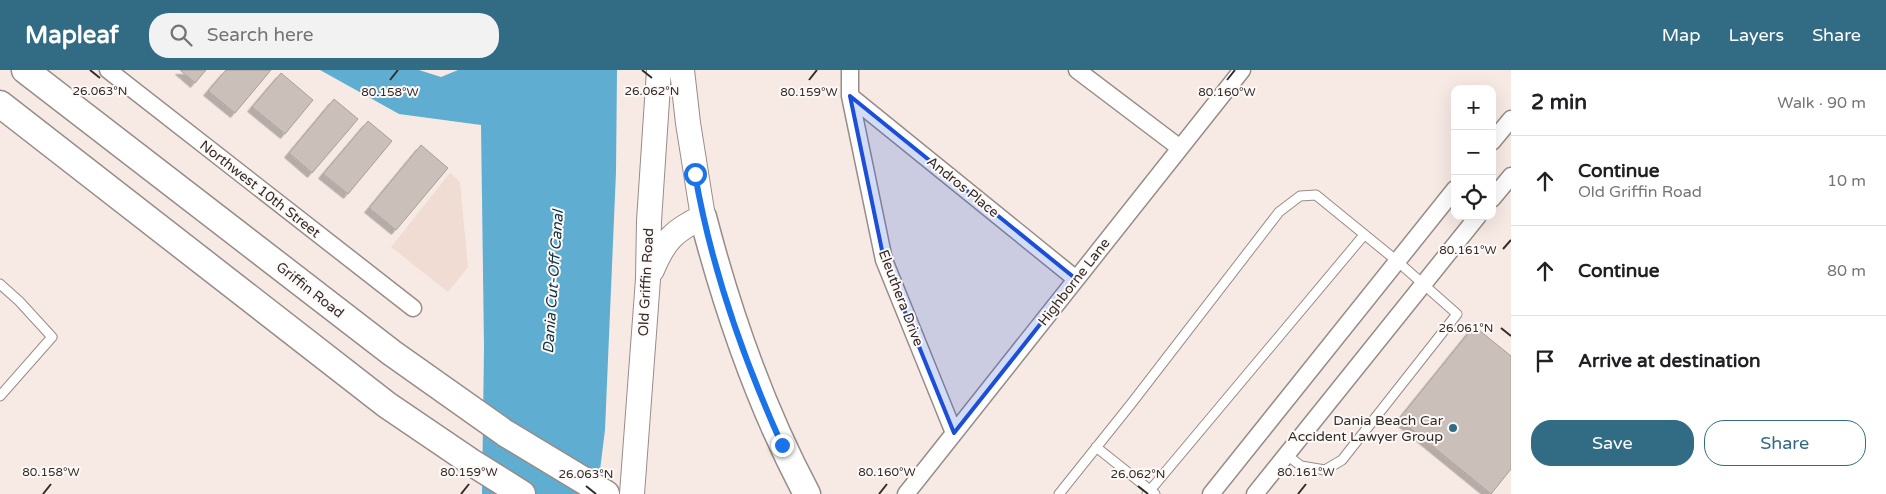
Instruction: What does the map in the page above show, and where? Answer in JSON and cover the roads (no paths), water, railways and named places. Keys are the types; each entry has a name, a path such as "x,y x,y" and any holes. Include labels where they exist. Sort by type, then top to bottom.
{"main road":[{"name":"Griffin Road","path":"25,70 392,353 505,433 606,494"},
{"path":"0,104 387,405 522,494"},
{"path":"703,217 724,294 740,343 765,406 807,494"}],"street":[{"name":"Northwest 10th Street","path":"108,70 412,308"},
{"name":"Old Griffin Road","path":"632,494 648,279 649,221 659,70"},
{"path":"648,279 657,256 670,237 685,225 703,217 689,132 682,70"},
{"name":"Eleuthera Drive","path":"850,70 850,96 884,260 954,433"},
{"path":"1077,70 1180,148"},
{"name":"Highborne Lane","path":"906,494 1242,70"},
{"name":"Andros Place","path":"850,96 1076,279"},
{"path":"1496,137 1511,118"},
{"path":"1496,194 1511,176"},
{"path":"1212,494 1451,194"},
{"path":"1255,494 1475,220"}],"lane":[{"path":"1059,494 1279,212 1300,196 1316,195 1397,261 1457,314 1342,460 1325,470 1300,466 1287,455"},
{"path":"1096,447 1150,493 1364,235"},
{"path":"0,284 19,301 52,337 0,396"}],"water":[{"name":"Dania Cut-Off Canal","path":"320,70 419,70 441,77 458,70 617,70 616,172 605,430 597,494 482,494 484,347 481,125 399,114"}],"place":[{"name":"Dania Beach Car Accident Lawyer Group","path":"1453,428"}]}
